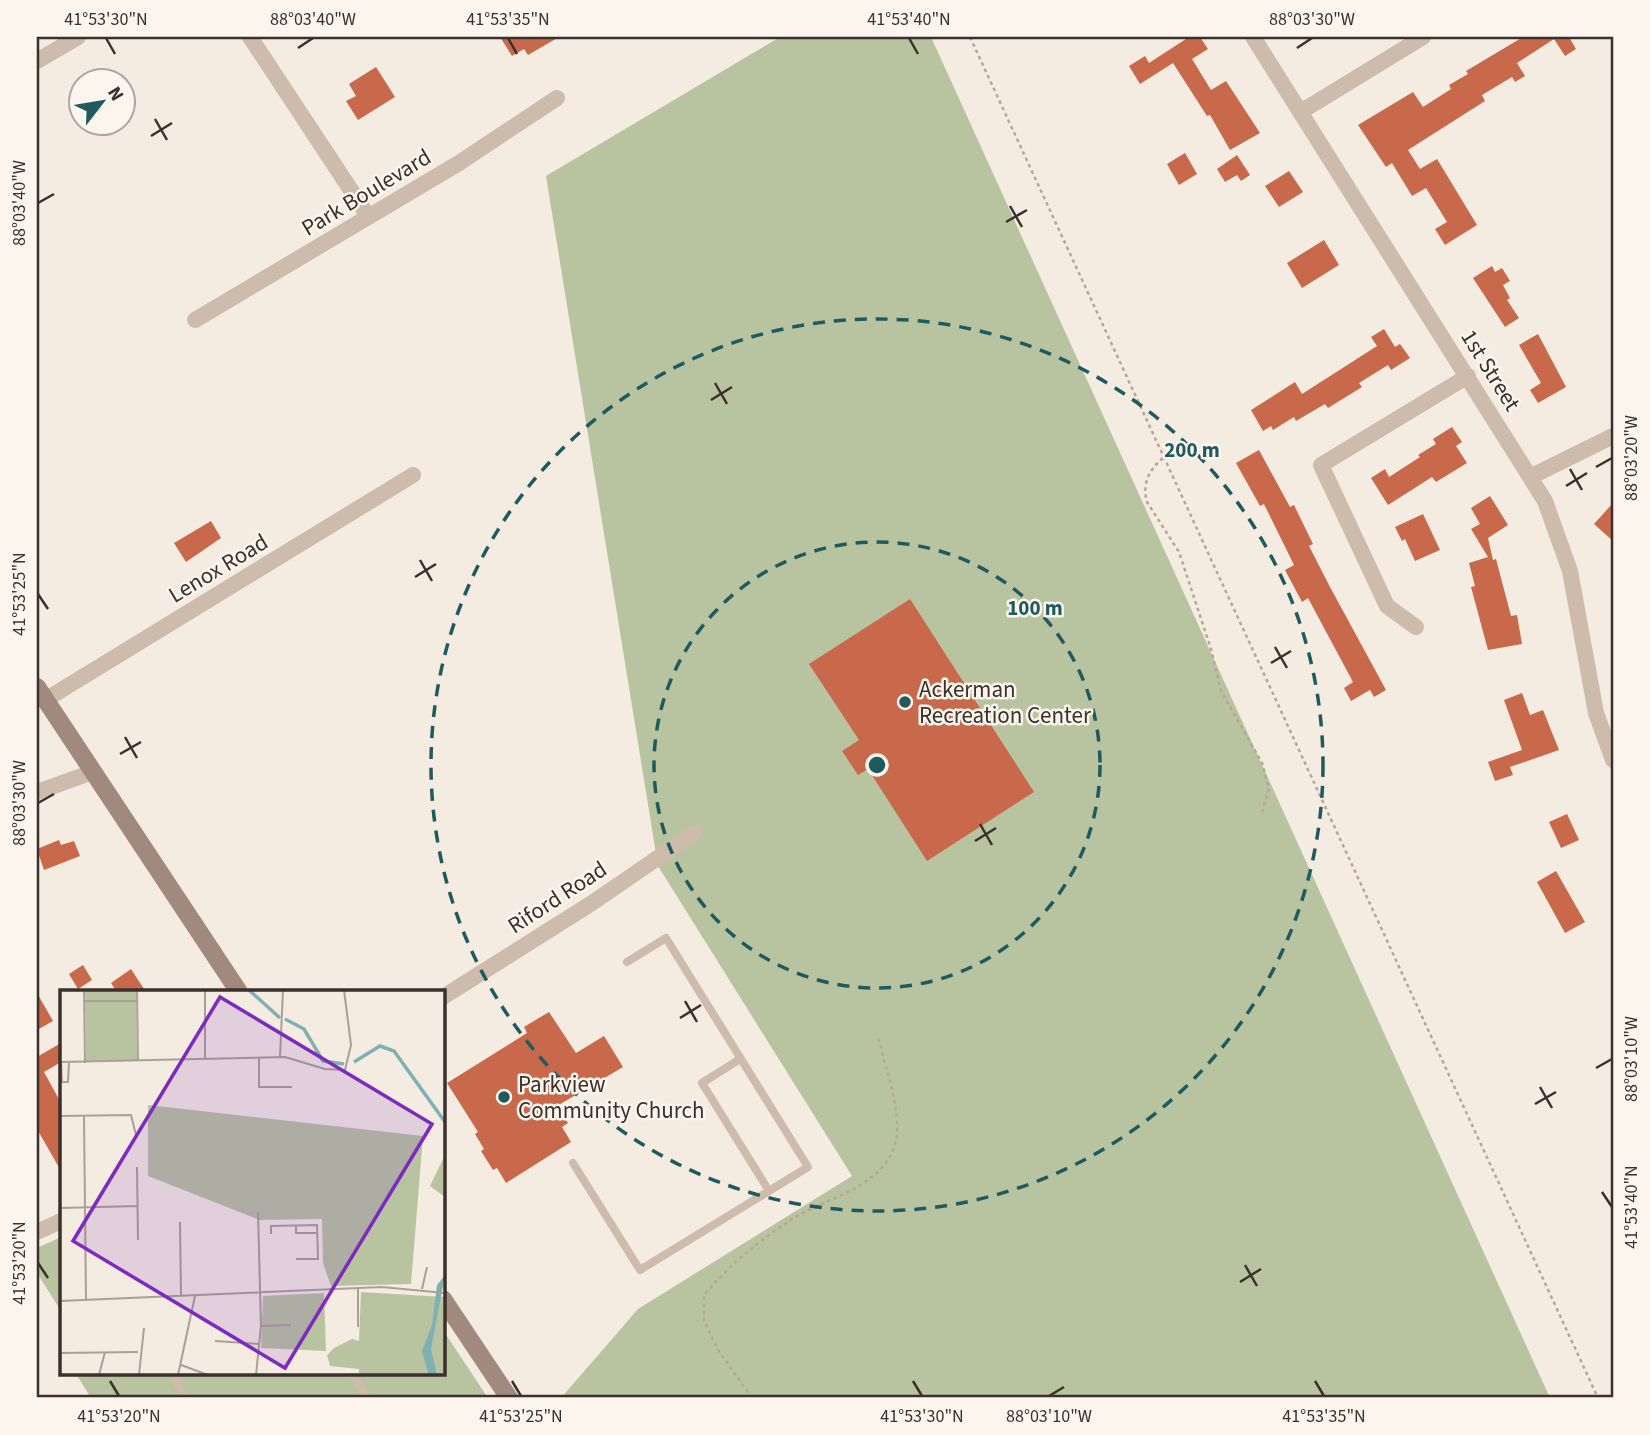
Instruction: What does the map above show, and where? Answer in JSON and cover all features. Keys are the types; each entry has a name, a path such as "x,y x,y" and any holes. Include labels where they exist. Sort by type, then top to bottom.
{"main road":[{"path":"41,694 238,990"},
{"path":"444,1300 509,1398"}],"street":[{"path":"37,61 78,37"},
{"path":"250,37 368,216"},
{"name":"1st Street","path":"1253,37 1545,501 1570,571 1596,712 1613,760"},
{"path":"1301,111 1423,37"},
{"name":"Park Boulevard","path":"195,320 459,163 557,98"},
{"path":"1416,627 1387,606 1321,465 1468,376"},
{"path":"1530,477 1613,436"},
{"name":"Lenox Road","path":"41,694 414,475"},
{"path":"37,792 93,772"},
{"name":"Riford Road","path":"444,996 592,903 694,833"},
{"path":"39,1227 60,1221"}],"lane":[{"path":"573,1163 640,1270 808,1167 666,938 627,962"},
{"path":"740,1059 702,1083 769,1191"},
{"path":"178,1376 177,1383 184,1398"},
{"path":"354,1376 367,1398"}],"path":[{"path":"970,37 1598,1398"},
{"path":"1163,458 1146,479 1144,492 1147,502 1179,552 1221,691 1265,770 1269,789 1261,815"},
{"path":"752,1398 718,1350 704,1321 704,1295 746,1251 799,1215 862,1185 879,1171 893,1149 898,1128 878,1037"}],"green space":[{"path":"780,37 931,37 1550,1398 561,1398 638,1309 852,1176 658,866 546,176"},
{"path":"60,1237 60,1309 37,1273 37,1248"},
{"path":"444,1332 488,1398 91,1398 77,1376 444,1376"}],"building":[{"path":"500,37 559,37 528,55 524,49 512,56"},
{"path":"1189,37 1200,37 1208,49 1192,59 1211,90 1226,81 1260,133 1230,150 1210,115 1207,116 1173,63 1140,84 1129,66 1145,56 1149,63"},
{"path":"1523,37 1569,37 1576,49 1565,56 1554,39 1517,63 1525,76 1515,82 1512,77 1482,95 1485,101 1408,150 1420,169 1437,159 1477,225 1445,245 1435,229 1447,222 1426,188 1412,196 1392,163 1386,167 1358,125 1413,92 1423,107 1451,89 1449,85 1468,74 1466,71"},
{"path":"376,67 395,97 358,120 346,101 356,96 349,84"},
{"path":"1185,153 1197,174 1179,185 1167,164"},
{"path":"1237,155 1250,175 1241,181 1237,175 1225,182 1217,169"},
{"path":"1289,171 1303,192 1279,207 1265,186"},
{"path":"1324,240 1339,265 1302,288 1287,263"},
{"path":"1492,266 1495,272 1502,268 1510,281 1503,285 1510,298 1507,300 1519,318 1505,327 1473,278"},
{"path":"1384,329 1395,347 1400,344 1410,358 1391,370 1388,365 1359,383 1362,387 1328,408 1325,404 1296,421 1294,417 1273,430 1271,426 1263,431 1251,410 1295,382 1302,394 1377,346 1371,337"},
{"path":"1538,334 1566,387 1538,403 1530,390 1541,383 1519,345"},
{"path":"1452,427 1462,442 1456,446 1467,463 1436,482 1432,477 1388,505 1371,478 1385,469 1389,477 1420,457 1418,455 1436,444 1433,439"},
{"path":"1259,450 1290,507 1294,505 1313,544 1309,546 1386,690 1374,697 1370,690 1351,701 1344,688 1353,682 1308,598 1302,602 1285,570 1294,565 1264,504 1260,506 1236,463"},
{"path":"1490,496 1508,525 1488,538 1511,616 1517,615 1522,644 1488,650 1471,587 1475,586 1469,563 1488,557 1471,529 1480,524 1471,508"},
{"path":"1613,503 1613,541 1594,524"},
{"path":"1423,514 1440,550 1415,561 1405,539 1402,541 1395,527"},
{"path":"211,521 221,538 186,562 174,543"},
{"name":"Ackerman Recreation Center","path":"910,599 1034,792 927,861 868,769 858,775 842,751 859,740 809,664"},
{"path":"1522,693 1530,715 1543,710 1559,750 1510,767 1513,775 1495,781 1488,762 1522,750 1504,700"},
{"path":"1567,814 1579,840 1561,848 1549,822"},
{"path":"59,840 61,845 74,841 80,856 44,870 37,849"},
{"path":"1556,871 1585,922 1565,933 1537,882"},
{"path":"83,965 92,980 78,989 69,974"},
{"path":"131,969 145,990 116,990 111,983"},
{"path":"37,993 53,1021 37,1030"},
{"name":"Parkview Community Church","path":"549,1012 576,1053 604,1036 623,1067 557,1106 568,1123 562,1127 571,1142 506,1183 497,1168 493,1170 481,1151 484,1149 475,1134 478,1132 447,1083 527,1033 524,1027"},
{"path":"60,1044 60,1063 44,1072 60,1101 60,1169 37,1129 37,1057"}],"place":[{"name":"Ackerman Recreation Center","path":"905,702"},
{"name":"Parkview Community Church","path":"504,1097"}]}
